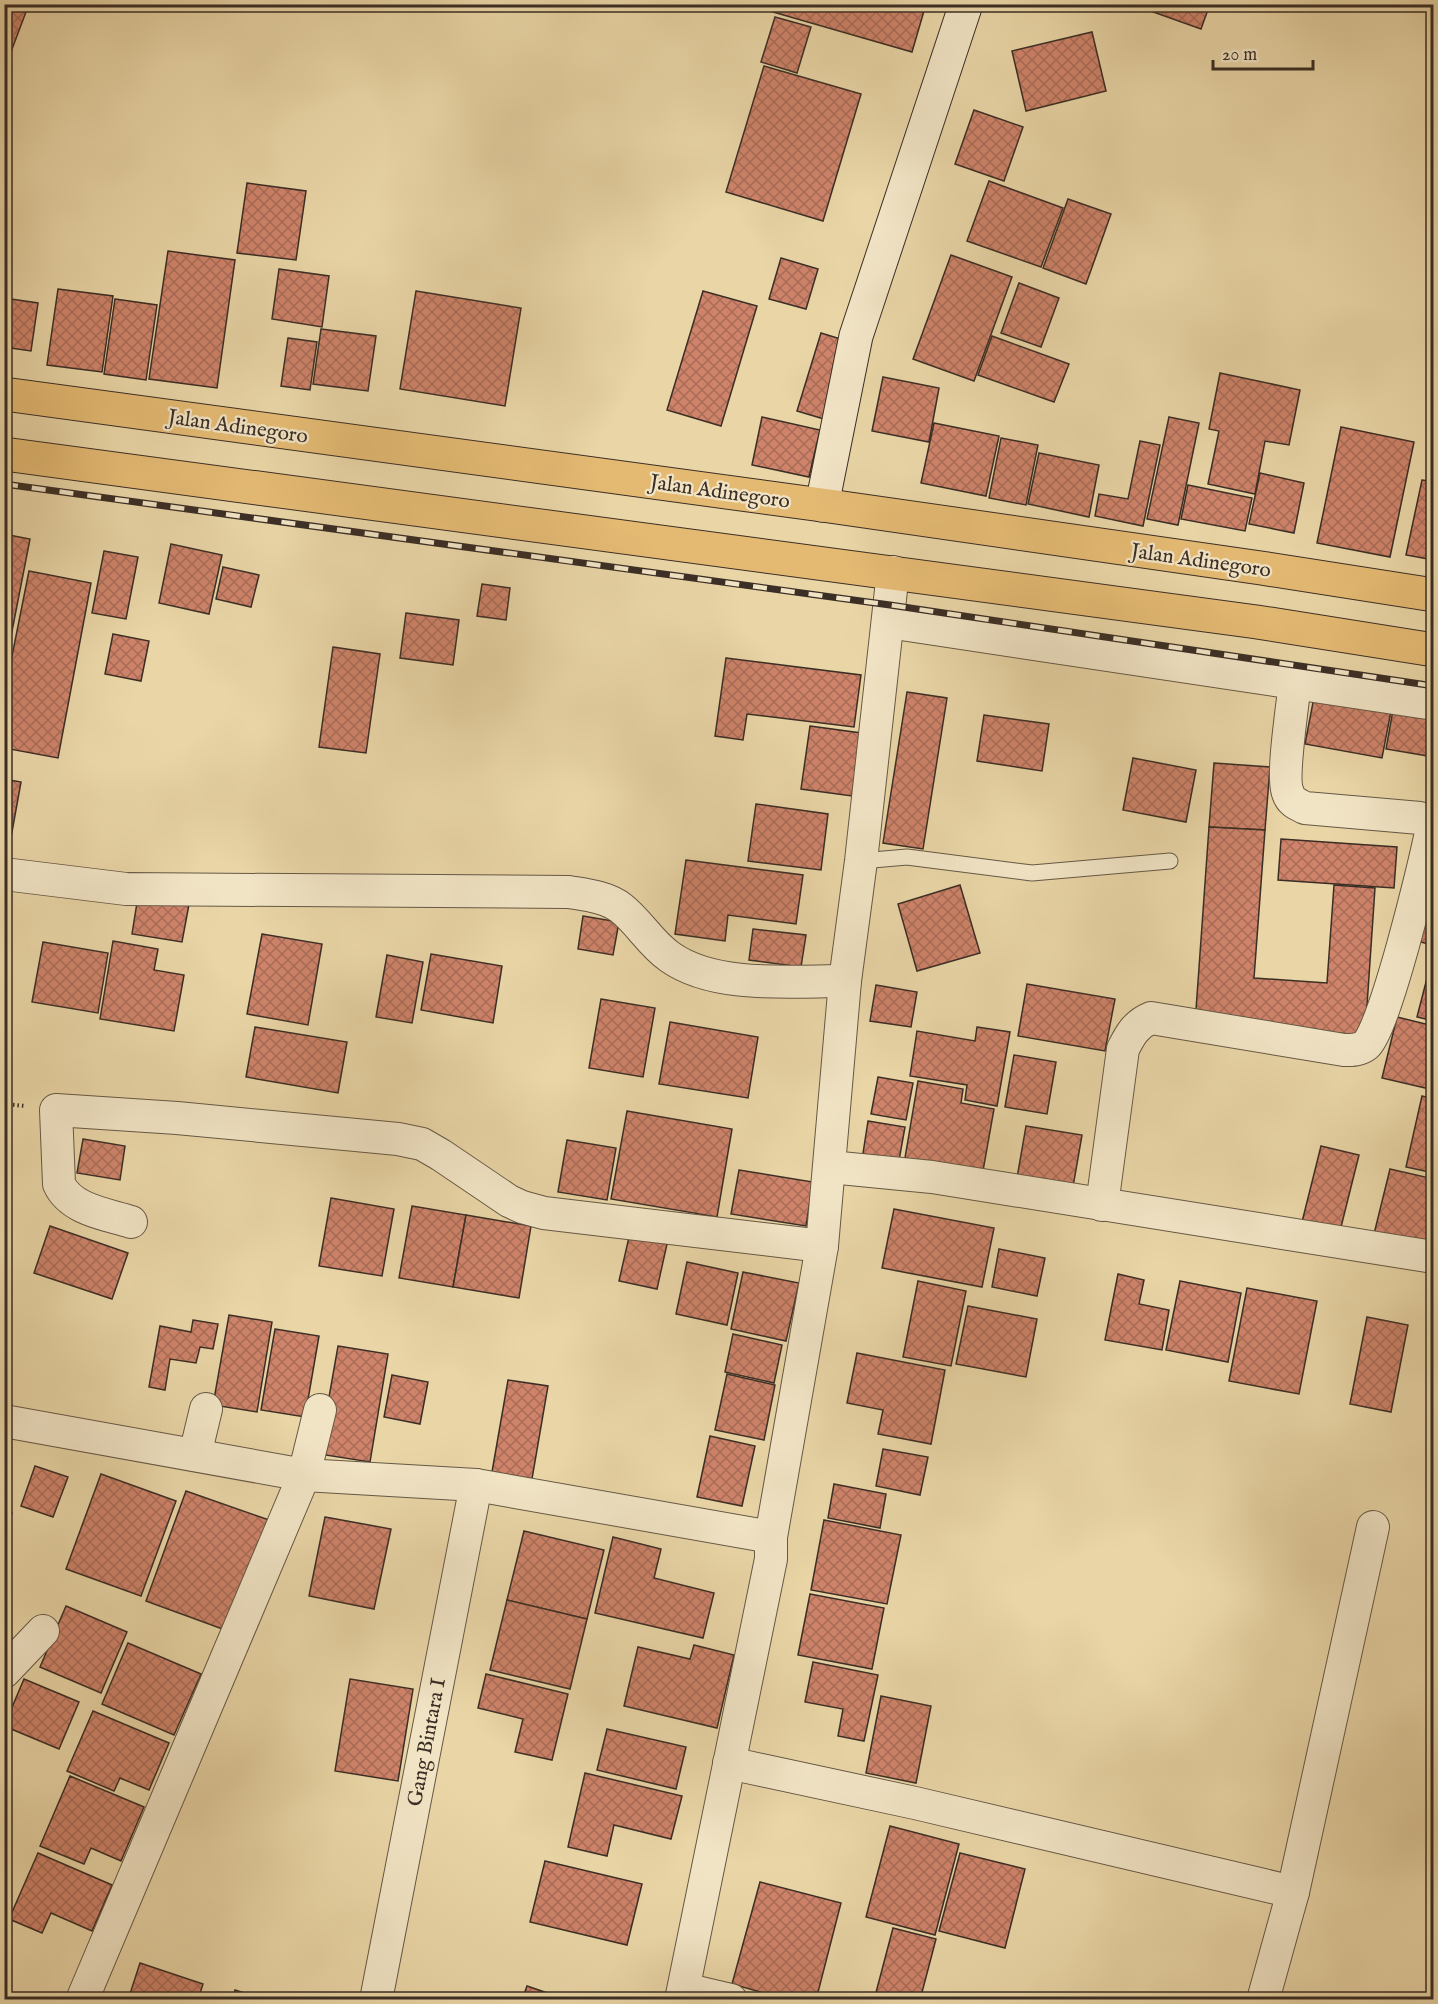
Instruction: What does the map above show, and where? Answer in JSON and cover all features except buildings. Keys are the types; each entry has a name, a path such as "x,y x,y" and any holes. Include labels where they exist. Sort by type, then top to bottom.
{"highway":[{"name":"Jalan Adinegoro","path":"4,394 822,505 1434,595"},
{"path":"4,454 893,572 1257,622 1434,650"},
{"path":"1257,622 1274,609 1279,593 1276,578 1262,568"},
{"path":"1344,635 1334,615 1339,596 1355,584"}],"street":[{"path":"822,505 856,336 966,4"},
{"path":"731,2000 682,1994 771,1559 771,1538 822,1246 845,981 861,861 893,572"},
{"path":"888,622 1434,704"},
{"path":"1102,1205 1123,1049 1131,1033 1141,1022 1151,1018 1344,1050 1358,1049 1367,1044 1376,1032 1402,946 1431,832 1427,823 1420,818 1305,808 1292,802 1286,791 1287,754 1295,682"},
{"path":"4,874 126,889 569,892 600,897 621,907 669,957 687,967 708,974 744,980 845,981"},
{"path":"131,1222 80,1205 63,1193 59,1184 56,1110 177,1118 398,1139 422,1144 509,1201 543,1213 822,1246"},
{"path":"830,1167 932,1177 1434,1256"},
{"path":"195,1455 206,1409"},
{"path":"82,2000 304,1475 320,1410"},
{"path":"4,1421 304,1475 476,1485 771,1538"},
{"name":"Gang Bintara I","path":"376,2000 476,1485"},
{"path":"1263,2000 1293,1892 1373,1527"},
{"path":"4,1672 43,1631"},
{"path":"729,1763 915,1803 1293,1892"}],"lane":[{"path":"861,861 907,857 1032,873 1170,861"}],"railway":[{"path":"4,484 890,605 1434,686"}]}
